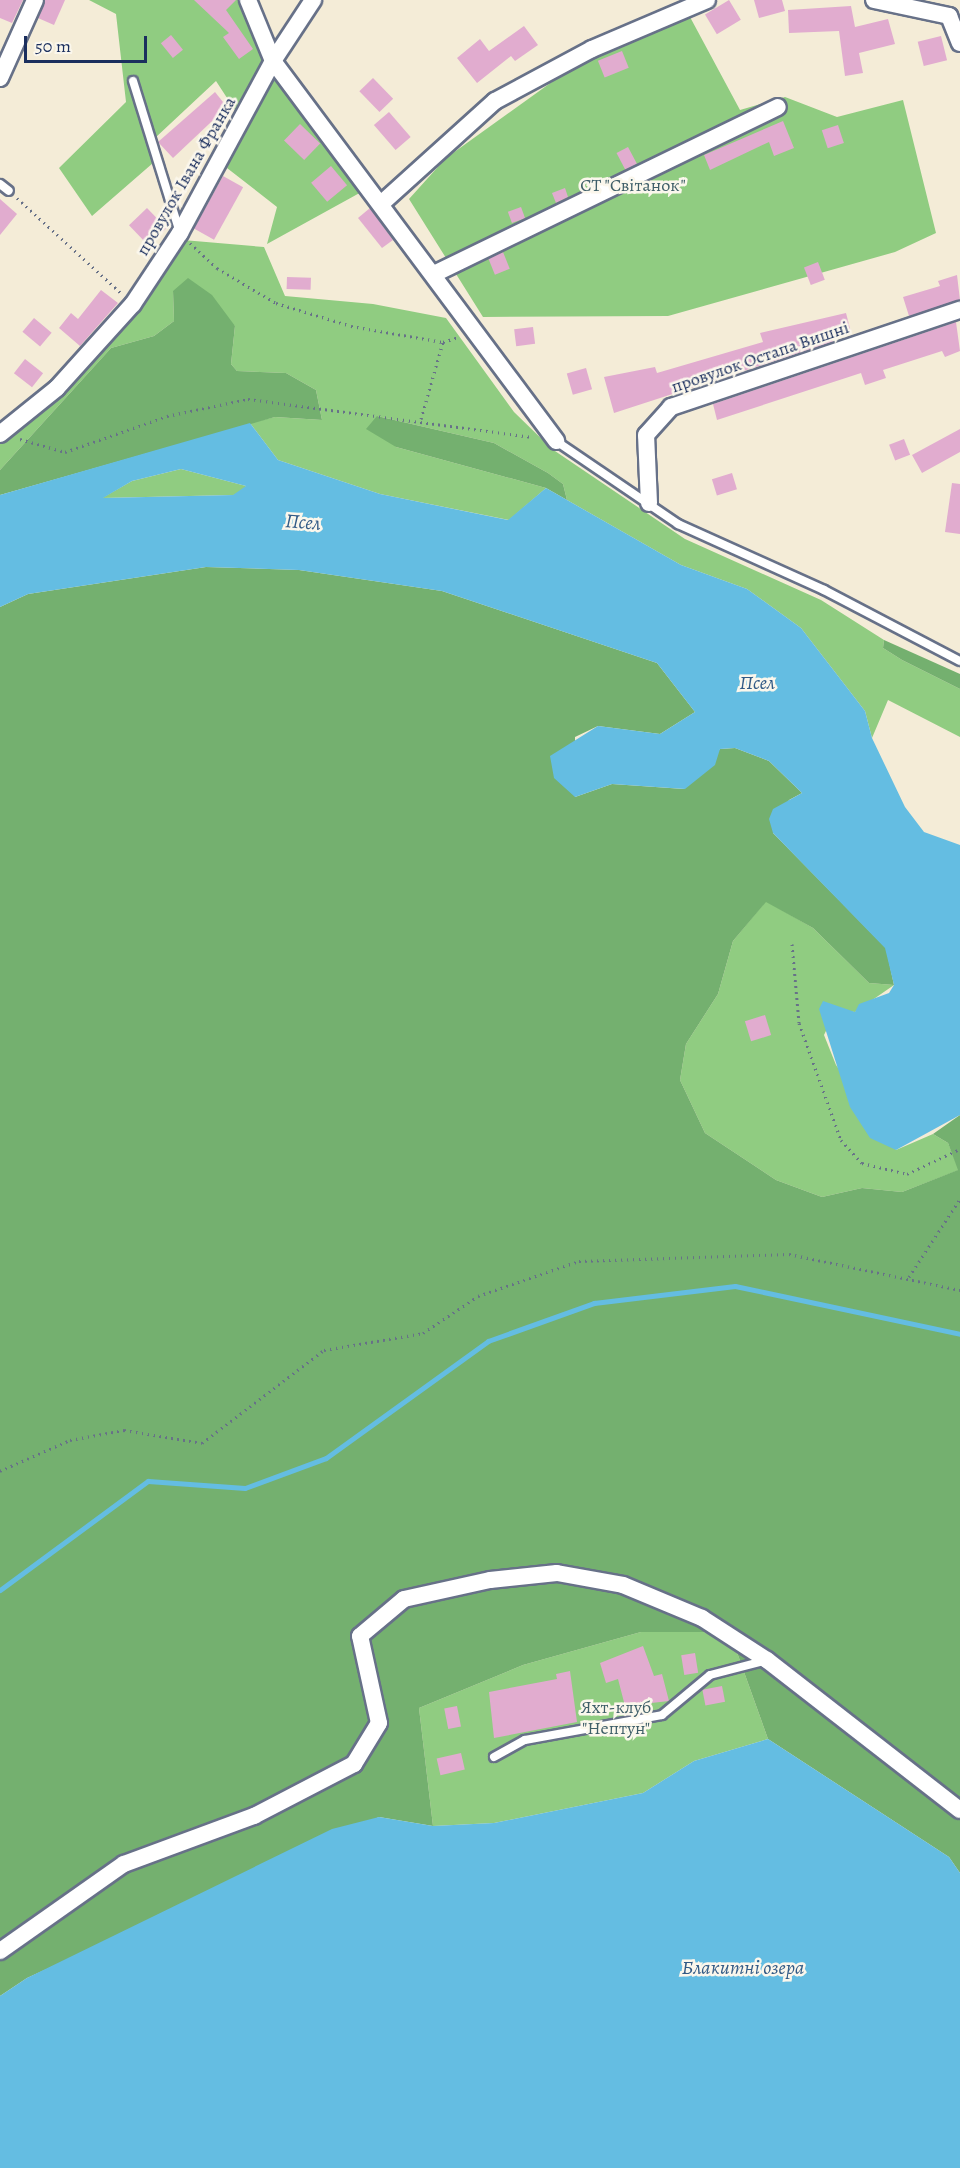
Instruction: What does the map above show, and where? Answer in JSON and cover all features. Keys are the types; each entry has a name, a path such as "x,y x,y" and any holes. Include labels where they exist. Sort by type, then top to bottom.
{"street":[{"path":"0,78 35,0"},
{"path":"248,0 273,61 382,203 434,274 473,333 556,441"},
{"name":"провулок Івана Франка","path":"0,434 57,388 133,304 180,233 273,61 313,0"},
{"path":"382,203 495,101 592,49 707,0"},
{"path":"874,0 949,16 960,43"},
{"path":"434,274 778,107"},
{"name":"провулок Остапа Вишні","path":"649,503 646,435 671,407 960,310"},
{"path":"0,1951 124,1864 254,1816 354,1764 379,1722 360,1636 404,1599 490,1580 556,1573 622,1585 702,1618 767,1660 960,1810"}],"lane":[{"path":"133,81 180,233"},
{"path":"0,184 9,191"},
{"path":"556,441 678,524 824,590 960,661"},
{"path":"494,1757 525,1740 662,1715 710,1675 767,1660"}],"path":[{"path":"9,191 133,304"},
{"path":"180,233 217,268 276,303 351,326 443,342 473,333"},
{"path":"421,419 443,342"},
{"path":"0,434 65,452 167,416 248,399 421,419 556,441"},
{"path":"792,944 799,1023 841,1140 862,1163 907,1174 960,1149"},
{"path":"909,1277 960,1199"},
{"path":"0,1470 70,1440 124,1430 202,1443 324,1350 423,1333 478,1296 579,1261 789,1254 909,1277 960,1290"}],"green space":[{"path":"89,0 240,0 264,56 365,190 267,244 277,207 227,168 244,124 216,81 155,138 153,163 92,216 59,168 126,102 116,14"},
{"name":"СТ \"Світанок\"","path":"690,17 740,110 785,97 837,117 903,100 936,233 895,252 668,316 483,317 409,199 446,158 588,56"},
{"path":"171,239 264,247 285,296 373,304 446,318 514,412 552,449 685,539 821,600 884,640 883,648 960,689 960,737 888,700 872,738 865,711 801,628 747,589 681,565 567,500 563,484 494,443 377,416 396,447 546,488 509,520 380,494 278,460 250,423 275,417 322,420 316,390 286,373 237,371 231,364 235,326 173,291 174,321 154,336 111,348 0,470 0,428 38,399 133,292"},
{"path":"188,278 212,295 235,326 231,364 237,371 286,373 316,390 322,420 275,417 0,495 0,470 111,348 154,336 174,321 173,291"},
{"path":"377,416 494,443 563,484 567,500 546,488 396,447 366,429"},
{"path":"181,469 246,486 242,494 233,495 102,498 132,481"},
{"path":"206,567 299,570 442,591 657,663 695,712 660,734 598,726 575,737 575,797 612,784 684,789 720,749 735,748 769,761 802,793 789,800 773,833 886,948 894,985 869,983 813,928 766,902 733,941 718,994 686,1044 680,1080 705,1133 776,1180 822,1197 862,1188 902,1192 958,1170 948,1143 933,1134 960,1115 960,1873 949,1857 768,1739 734,1644 704,1632 641,1632 523,1665 419,1708 433,1826 379,1817 27,1978 0,1996 0,607 28,594"},
{"path":"884,640 960,674 960,689 883,648"},
{"path":"766,901 813,928 869,983 894,985 855,1012 836,1010 824,1035 836,1065 896,1150 933,1134 948,1143 959,1170 902,1192 862,1188 822,1197 776,1180 705,1133 680,1080 686,1044 718,994 733,941"},
{"name":"Яхт-клуб \"Нептун\"","path":"641,1632 704,1632 734,1644 768,1739 694,1761 643,1793 494,1823 433,1826 419,1708 523,1665"}],"water":[{"name":"Псел","path":"250,423 278,460 380,494 508,520 546,488 681,565 747,589 801,628 865,711 872,738 905,807 924,832 960,845 960,1115 896,1150 870,1138 850,1107 819,1009 823,1001 855,1012 859,1004 889,993 894,985 885,948 773,833 769,819 773,809 802,793 769,761 735,748 720,749 715,765 685,789 612,784 575,797 554,778 550,756 598,726 660,734 695,712 657,663 442,591 299,570 206,567 28,594 0,607 0,495","holes":["181,469 246,486 233,495 103,498 132,481"]},
{"name":"Блакитні озера","path":"768,1739 949,1857 960,1873 960,2168 0,2168 0,1996 27,1978 332,1829 379,1817 433,1826 494,1823 643,1793 694,1761"}],"building":[{"path":"0,0 23,0 12,23 0,18"},
{"path":"45,0 65,0 54,25 38,18"},
{"path":"194,0 236,0 226,10 253,49 239,59 223,37 229,33"},
{"path":"729,0 741,20 717,34 705,14"},
{"path":"754,0 782,0 785,11 759,18"},
{"path":"851,6 855,27 888,19 895,44 859,53 863,73 845,76 839,31 789,33 788,10"},
{"path":"524,26 538,45 515,61 511,56 477,83 457,58 480,39 489,51"},
{"path":"171,35 183,50 173,58 161,43"},
{"path":"941,36 947,60 924,66 918,42"},
{"path":"622,51 629,68 605,77 598,61"},
{"path":"373,78 393,99 379,112 359,91"},
{"path":"215,92 227,107 173,158 158,142"},
{"path":"389,112 411,137 396,150 374,125"},
{"path":"783,121 794,148 774,156 769,142 710,170 704,155"},
{"path":"300,124 320,143 304,160 284,141"},
{"path":"838,125 844,143 828,148 822,130"},
{"path":"628,147 637,164 625,170 617,153"},
{"path":"331,166 347,185 327,202 311,183"},
{"path":"223,176 243,187 214,240 194,228"},
{"path":"565,188 568,197 556,203 552,193"},
{"path":"0,199 17,214 0,235"},
{"path":"521,207 525,218 512,223 508,212"},
{"path":"147,208 166,228 148,246 129,225"},
{"path":"370,208 393,240 382,248 358,218"},
{"path":"503,252 510,269 495,275 488,258"},
{"path":"818,262 825,280 811,285 804,267"},
{"path":"957,275 960,300 909,316 903,297 940,286 938,281"},
{"path":"287,277 311,278 311,290 287,289"},
{"path":"101,290 118,303 80,346 59,328 71,313 78,319"},
{"path":"846,313 851,332 831,338 833,342 614,413 604,377 655,367 657,373 763,342 760,333"},
{"path":"34,318 52,333 40,347 22,332"},
{"path":"956,322 960,351 945,357 942,351 883,370 886,378 865,385 861,373 717,420 713,404"},
{"path":"533,327 535,344 516,346 514,329"},
{"path":"25,359 43,373 32,387 14,373"},
{"path":"586,368 592,389 573,395 567,374"},
{"path":"960,429 960,452 922,473 912,455"},
{"path":"904,439 910,455 895,461 889,445"},
{"path":"732,473 737,489 717,495 712,479"},
{"path":"952,483 960,484 960,534 945,532"},
{"path":"765,1015 771,1035 751,1041 745,1021"},
{"path":"643,1646 654,1676 662,1674 669,1701 625,1706 618,1679 606,1683 600,1663"},
{"path":"695,1653 698,1673 684,1675 681,1655"},
{"path":"570,1671 577,1722 494,1738 489,1692 557,1679 556,1674"},
{"path":"722,1686 725,1702 705,1706 702,1690"},
{"path":"457,1706 461,1727 448,1729 444,1708"},
{"path":"461,1753 465,1770 440,1775 437,1759"}],"waterway":[{"path":"0,1590 148,1481 245,1488 326,1458 488,1341 594,1303 735,1286 960,1334"}]}
